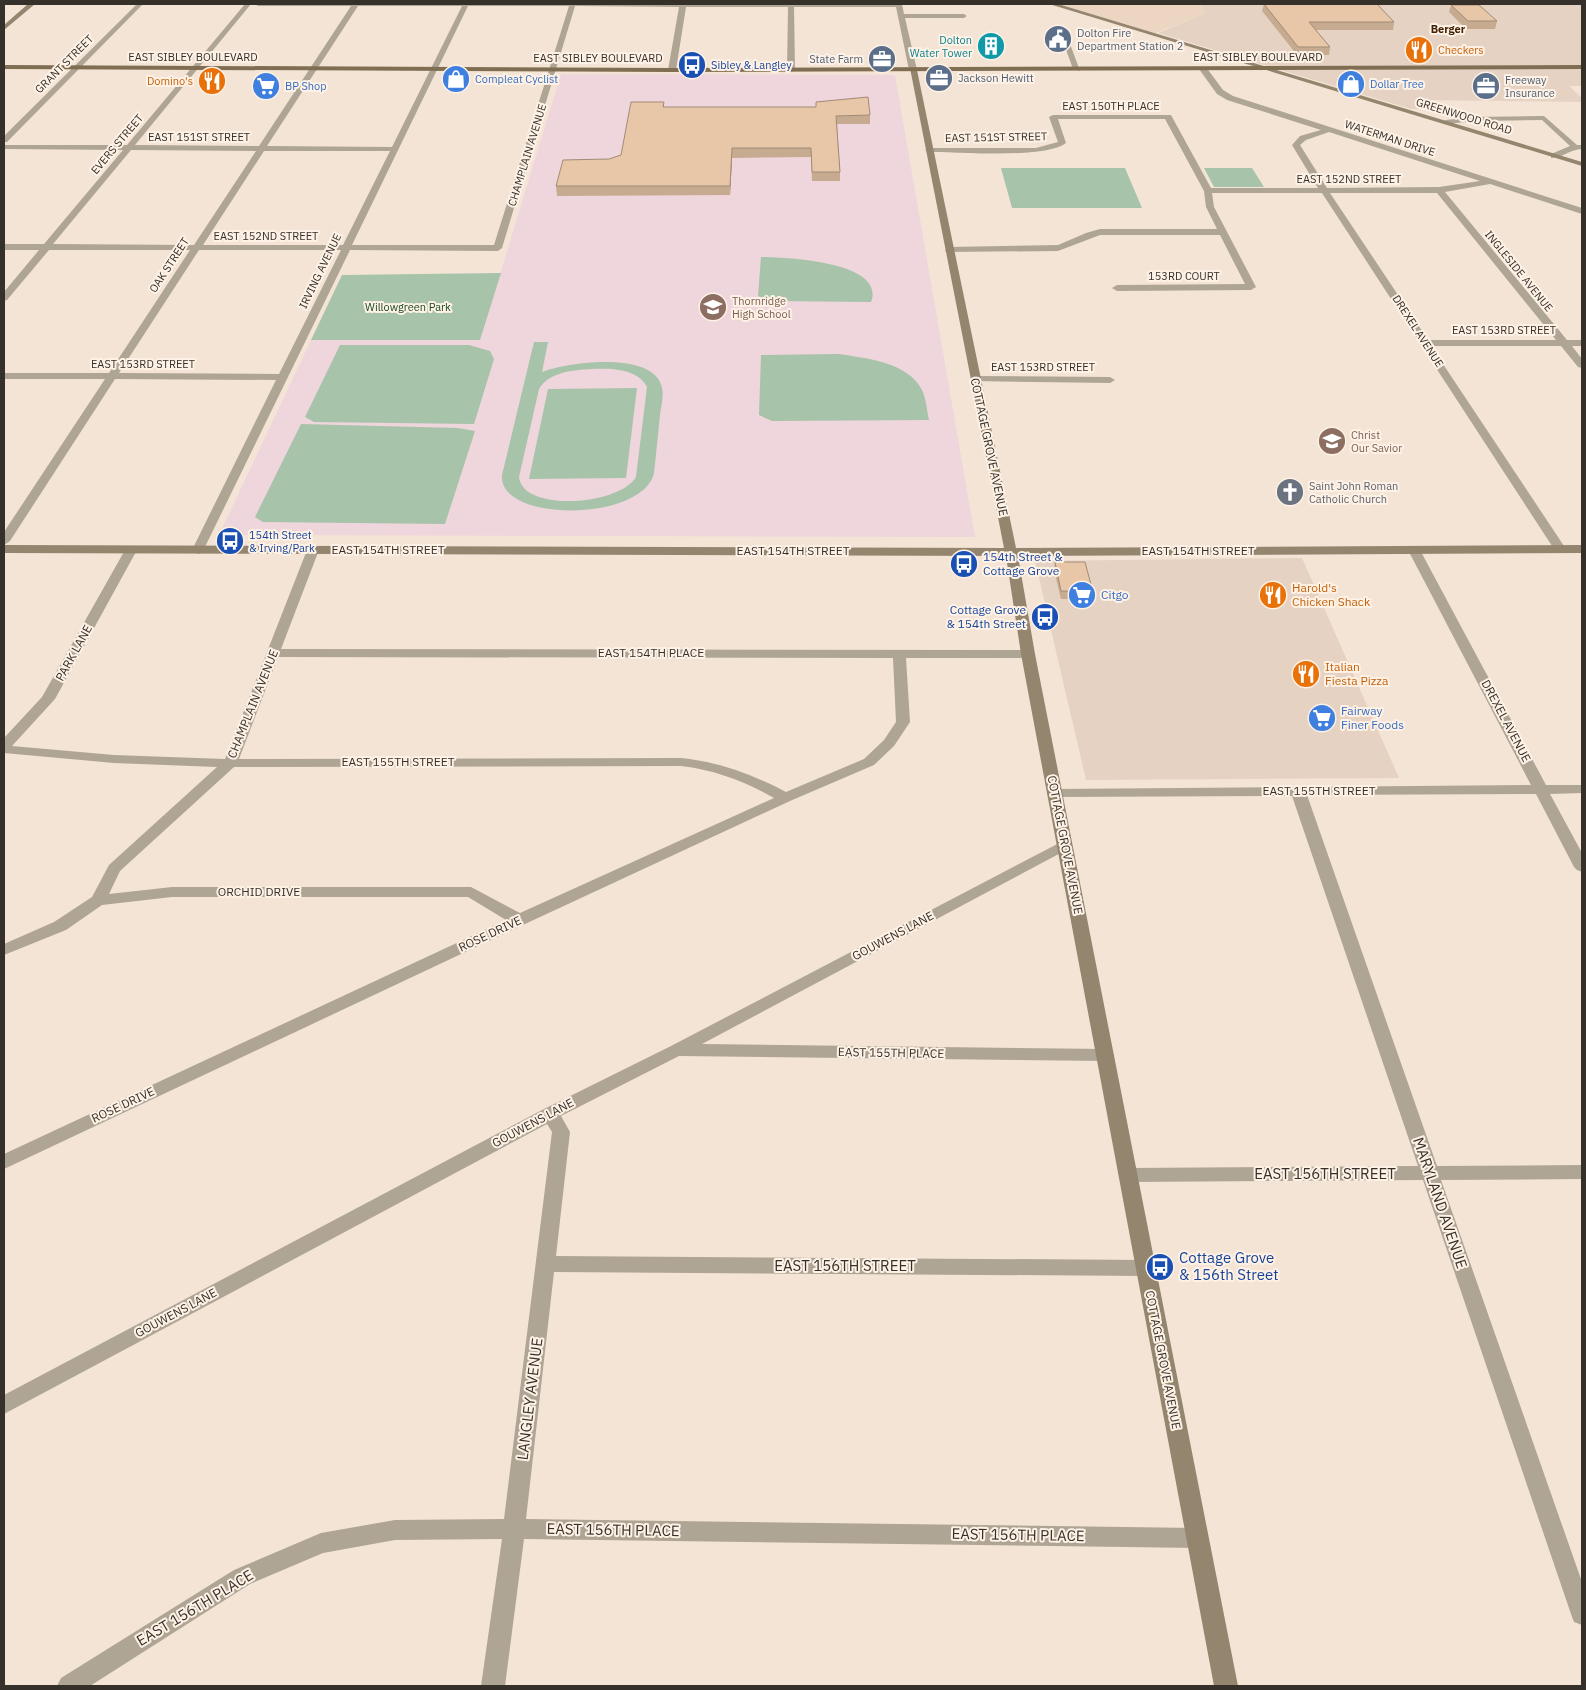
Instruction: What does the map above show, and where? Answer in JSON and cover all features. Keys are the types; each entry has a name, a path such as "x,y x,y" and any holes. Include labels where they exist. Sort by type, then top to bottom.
{"main road":[{"name":"EAST SIBLEY BOULEVARD","path":"4,68 913,70 1582,67"}],"street":[{"path":"4,28 32,4"},
{"name":"GRANT STREET","path":"4,140 140,4"},
{"name":"EVERS STREET","path":"4,298 248,4"},
{"path":"258,4 899,4"},
{"name":"OAK STREET","path":"4,541 356,4"},
{"name":"IRVING AVENUE","path":"198,550 466,4"},
{"name":"CHAMPLAIN AVENUE","path":"498,248 573,4"},
{"path":"672,70 683,4"},
{"path":"791,4 791,70"},
{"name":"COTTAGE GROVE AVENUE","path":"899,4 1011,552 1028,654 1226,1686"},
{"name":"GREENWOOD ROAD","path":"1052,4 1582,164"},
{"path":"902,16 964,16"},
{"path":"1067,44 1077,69"},
{"name":"WATERMAN DRIVE","path":"1203,69 1220,92 1230,98 1582,212"},
{"name":"EAST 150TH PLACE","path":"1062,143 1053,117 1168,117 1208,191"},
{"path":"1446,122 1475,119 1544,118 1578,147 1554,156"},
{"name":"DREXEL AVENUE","path":"1328,130 1303,138 1296,145 1560,549"},
{"name":"EAST 151ST STREET","path":"928,150 1036,150 1062,143"},
{"name":"EAST 151ST STREET","path":"4,147 394,148"},
{"name":"EAST 152ND STREET","path":"1208,191 1439,190 1490,182"},
{"name":"INGLESIDE AVENUE","path":"1439,190 1582,365"},
{"path":"949,250 1058,248 1067,246 1082,236 1100,232 1223,232 1210,207 1208,191"},
{"name":"153RD COURT","path":"1117,288 1251,287 1223,232"},
{"name":"EAST 152ND STREET","path":"4,246 498,248"},
{"name":"EAST 153RD STREET","path":"1426,343 1582,342"},
{"name":"EAST 153RD STREET","path":"4,376 282,377"},
{"name":"EAST 153RD STREET","path":"975,379 1110,380"},
{"name":"EAST 154TH STREET","path":"4,549 1011,552 1582,549"},
{"name":"PARK LANE","path":"4,747 48,699 131,550"},
{"name":"CHAMPLAIN AVENUE","path":"98,900 114,868 230,763 313,550"},
{"name":"DREXEL AVENUE","path":"1414,550 1582,867"},
{"name":"EAST 154TH PLACE","path":"273,653 1028,654"},
{"name":"ROSE DRIVE","path":"4,1162 519,920 785,798 869,762 889,743 903,722 899,654"},
{"name":"EAST 155TH STREET","path":"4,747 114,759 230,763 681,762 725,768 785,798"},
{"name":"EAST 155TH STREET","path":"1055,793 1582,790"},
{"name":"MARYLAND AVENUE","path":"1298,791 1582,1614"},
{"name":"GOUWENS LANE","path":"4,1405 550,1114 677,1050 1065,845"},
{"name":"ORCHID DRIVE","path":"4,950 60,926 98,900 172,892 471,892 519,920"},
{"name":"EAST 155TH PLACE","path":"677,1050 1105,1055"},
{"name":"LANGLEY AVENUE","path":"493,1686 514,1529 561,1132 550,1114"},
{"name":"EAST 156TH STREET","path":"1128,1175 1582,1172"},
{"name":"EAST 156TH STREET","path":"545,1264 1146,1268"},
{"name":"EAST 156TH PLACE","path":"69,1686 242,1576 320,1543 396,1530 514,1529 1197,1538"}],"shaded area":[{"path":"1053,4 1200,4 1206,13 1153,34"},
{"path":"1200,4 1582,4 1582,86 1569,86 1582,98 1582,102 1420,100 1428,109 1411,109 1158,33 1205,13"},
{"name":"Thornridge High School","path":"561,74 895,75 975,537 219,535 311,340 480,340"},
{"path":"1302,558 1399,778 1086,780 1035,561"}],"green space":[{"path":"1001,168 1125,168 1142,208 1012,208"},
{"path":"1204,168 1252,168 1264,187 1214,187"},
{"path":"761,257 809,260 849,270 864,278 872,288 871,302 771,301 758,296"},
{"name":"Willowgreen Park","path":"501,273 480,340 311,340 342,275"},
{"path":"534,342 548,342 542,372 570,365 609,362 644,368 656,376 662,388 663,398 654,473 644,489 625,501 600,508 572,510 545,508 523,502 507,491 502,475","holes":["577,370 622,370 637,376 647,387 636,477 626,487 611,494 592,499 553,500 536,496 524,488 519,477 539,389 543,383 555,375"]},
{"path":"340,345 469,345 490,351 494,359 474,424 314,422 305,417"},
{"path":"839,354 885,363 907,373 922,390 929,420 772,421 759,415 761,355"},
{"path":"637,388 626,478 529,479 548,389"},
{"path":"301,424 458,428 475,431 445,524 263,522 255,517"}],"building":[{"path":"1264,4 1377,4 1394,22 1309,22 1330,47 1298,47"},
{"path":"1451,5 1479,5 1497,21 1468,21"},
{"path":"868,97 870,115 836,116 840,172 812,172 811,148 732,148 730,186 556,186 563,160 609,159 621,155 631,102 664,102 663,107 816,107 816,102"},
{"path":"1055,562 1085,562 1093,592 1061,591"}],"place":[{"name":"Dolton Fire Department Station 2","path":"1058,39"},
{"name":"Dolton Water Tower","path":"991,46"},
{"name":"Checkers","path":"1419,50"},
{"name":"State Farm","path":"882,59"},
{"name":"Sibley & Langley","path":"692,65"},
{"name":"Jackson Hewitt","path":"939,78"},
{"name":"Compleat Cyclist","path":"456,79"},
{"name":"Domino's","path":"212,81"},
{"name":"Dollar Tree","path":"1351,84"},
{"name":"BP Shop","path":"266,86"},
{"name":"Freeway Insurance","path":"1486,86"},
{"name":"Thornridge High School","path":"713,307"},
{"name":"Christ Our Savior","path":"1332,441"},
{"name":"Saint John Roman Catholic Church","path":"1290,492"},
{"name":"154th Street & Irving/Park","path":"230,541"},
{"name":"154th Street & Cottage Grove","path":"964,564"},
{"name":"Citgo","path":"1082,595"},
{"name":"Harold's Chicken Shack","path":"1273,595"},
{"name":"Cottage Grove & 154th Street","path":"1045,617"},
{"name":"Italian Fiesta Pizza","path":"1306,674"},
{"name":"Fairway Finer Foods","path":"1322,718"},
{"name":"Cottage Grove & 156th Street","path":"1160,1267"}],"district":[{"name":"Berger","path":"1448,29"}]}
